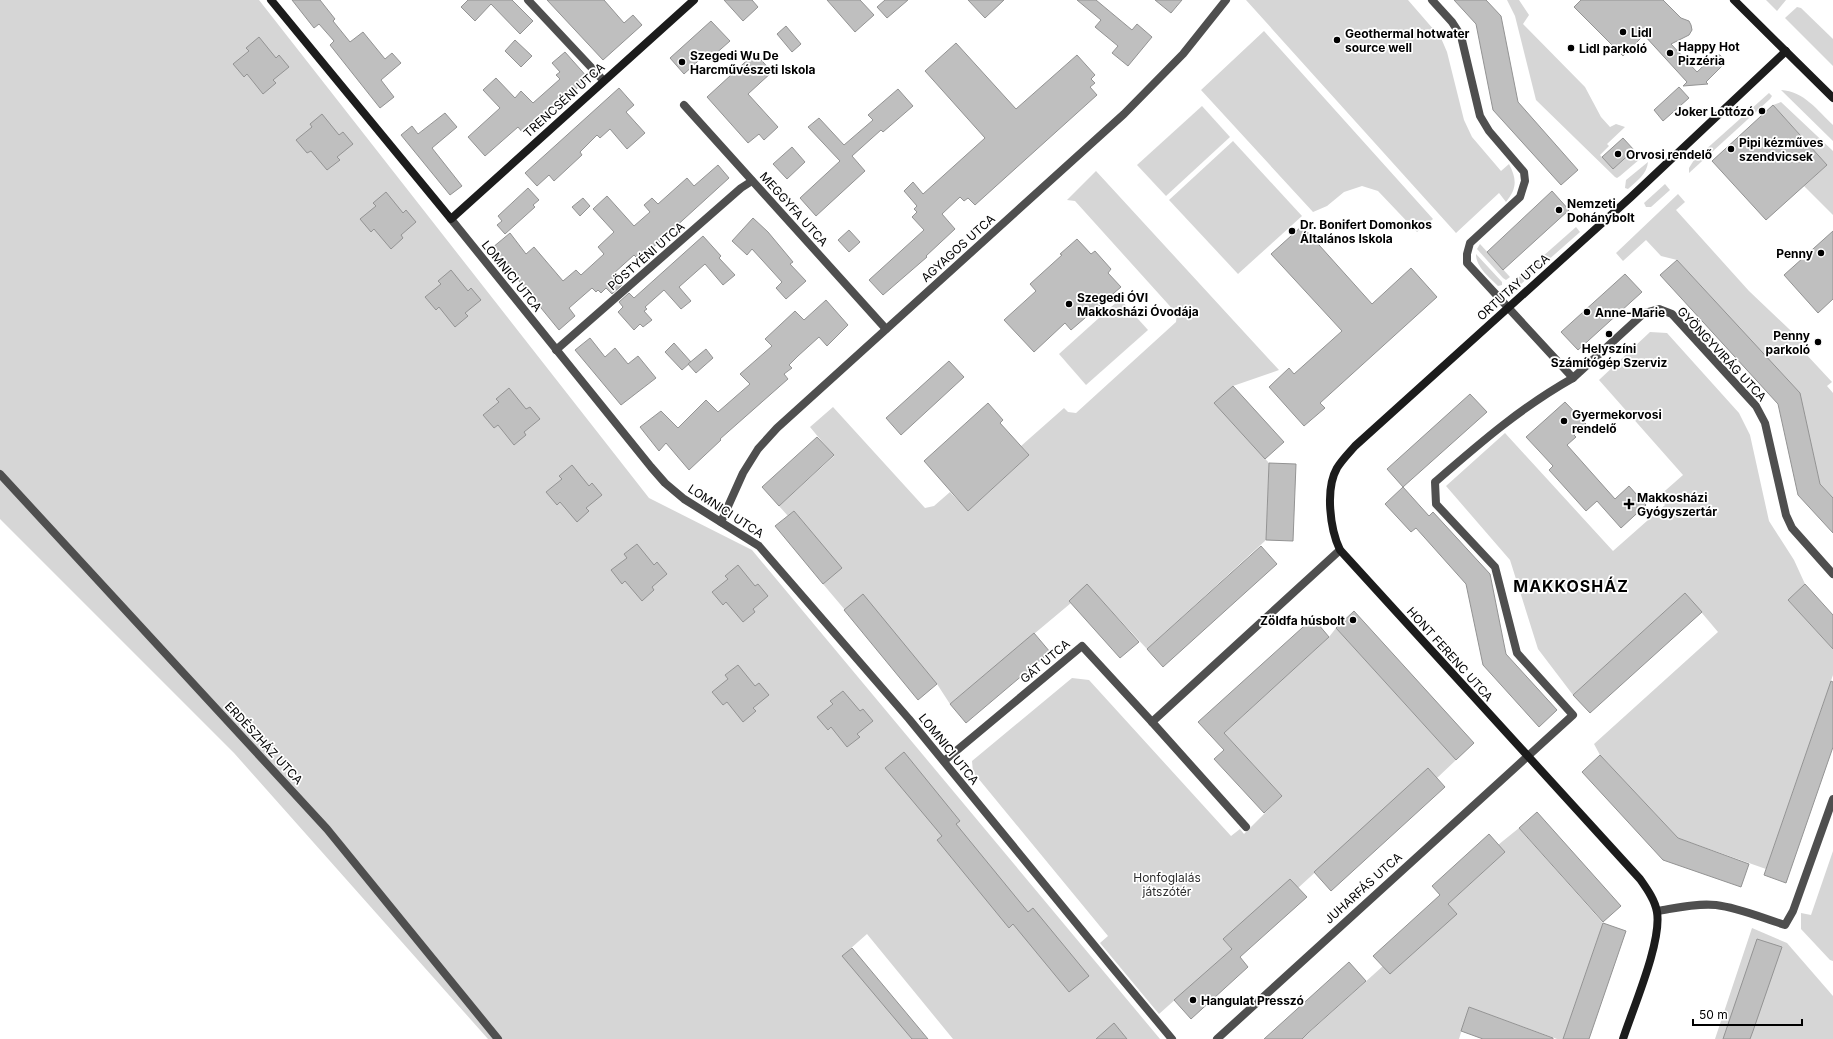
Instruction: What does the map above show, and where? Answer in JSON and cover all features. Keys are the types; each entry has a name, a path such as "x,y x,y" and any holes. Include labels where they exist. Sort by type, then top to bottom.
{"street":[{"name":"LOMNICI UTCA","path":"271,0 651,467 665,483 684,499 759,546 854,654 944,761 1172,1039"},
{"path":"528,0 603,80"},
{"name":"TRENCSÉNI UTCA","path":"450,219 603,80 694,0"},
{"name":"AGYAGOS UTCA","path":"721,522 742,473 758,449 777,428 1124,114 1178,59 1226,0"},
{"path":"1432,0 1452,22 1461,36 1480,116 1489,131 1524,172 1525,181 1520,198 1470,243 1467,254 1468,263 1573,378 1535,401 1493,432 1435,482 1436,504 1495,567 1517,653 1573,715 1527,756"},
{"path":"1734,0 1833,98"},
{"name":"ORTUTAY UTCA","path":"1356,568 1340,550 1334,537 1331,510 1332,485 1337,469 1355,446 1632,197 1786,51"},
{"name":"MEGGYFA UTCA","path":"684,105 886,329"},
{"name":"PÖSTYÉNI UTCA","path":"556,350 741,188 752,181"},
{"name":"GYÖNGYVIRÁG UTCA","path":"1573,378 1644,313 1659,309 1672,314 1756,406 1765,423 1786,515 1792,528 1833,574"},
{"name":"ERDÉSZHÁZ UTCA","path":"0,474 327,829 498,1039"},
{"path":"1152,722 1340,550"},
{"name":"HONT FERENC UTCA","path":"1356,568 1640,879 1651,896 1657,911 1658,927 1652,952 1622,1039"},
{"name":"GÁT UTCA","path":"944,761 1082,646 1246,827"},
{"name":"JUHARFÁS UTCA","path":"1217,1039 1527,756"},
{"path":"1657,911 1693,905 1714,905 1736,908 1785,925 1793,911 1833,799"}],"green space":[{"path":"0,0 259,0 649,498 752,550 1160,1039 953,1039 867,934 850,949 925,1039 488,1039 234,753 0,519"},
{"path":"1246,0 1408,0 1441,38 1447,52 1464,120 1472,137 1501,171 1509,164 1515,184 1510,197 1506,202 1499,193 1456,233"},
{"path":"1507,0 1519,0 1529,15 1523,24 1585,87 1601,117 1610,127 1616,124 1625,127 1607,144 1609,146 1600,155 1613,169 1634,150 1640,159 1617,178 1536,100 1515,16"},
{"path":"1766,0 1786,0 1777,11"},
{"path":"1797,7 1801,8 1833,39 1833,66 1785,18"},
{"path":"1264,31 1433,219 1417,232 1378,191 1362,186 1344,192 1327,206 1313,212 1201,90"},
{"path":"1781,90 1797,94 1816,108 1833,125 1833,141"},
{"path":"1769,93 1772,96 1770,99 1689,173 1689,168 1694,160"},
{"path":"1781,102 1833,151 1833,215 1804,186 1827,165 1773,105"},
{"path":"1202,106 1230,137 1166,196 1137,165"},
{"path":"1233,141 1302,216 1238,274 1169,200"},
{"path":"1648,162 1646,170 1641,177 1628,189 1625,188 1626,180"},
{"path":"1096,171 1279,370 1233,386 1215,403 1269,463 1266,540 1147,649 1087,585 1069,601 1071,603 950,704 937,684 863,595 845,610 823,584 841,568 794,511 788,516 779,506 834,456 810,427 833,407 925,508 934,506 950,492 968,511 1029,455 1021,446 1064,408 1068,412 1076,413 1176,322 1177,314 1075,201 1067,200"},
{"path":"1665,184 1670,190 1651,207 1646,207 1644,203"},
{"path":"1678,194 1685,202 1676,210 1749,291 1810,349 1805,353 1832,382 1827,386 1833,393 1833,498 1820,484 1801,399 1795,388 1677,260 1661,256 1646,240 1623,261 1616,253"},
{"path":"1576,227 1580,232 1521,284 1514,287 1508,287"},
{"path":"1480,244 1510,277 1506,280 1503,278 1477,249"},
{"path":"1476,254 1502,282 1502,285 1498,286 1484,272 1478,263"},
{"path":"1120,299 1148,330 1086,385 1059,354"},
{"path":"1650,332 1667,333 1739,413 1750,435 1769,521 1794,560 1805,584 1788,600 1833,649 1833,675 1766,869 1678,838 1600,755 1594,744 1718,632 1685,593 1573,695 1538,649 1510,560 1446,486 1505,433 1613,551 1665,505 1658,497 1683,475 1599,380"},
{"name":"Honfoglalás játszótér","path":"1336,628 1456,760 1437,778 1428,769 1298,888 1223,939 1232,949 1159,1014 1100,943 1108,936 973,772 972,761 1072,678 1089,680 1231,836 1240,829 1244,834 1282,796 1224,733 1329,637"},
{"path":"1519,828 1603,923 1563,1039 1557,1039 1469,1007 1459,1039 1302,1039 1383,966 1390,974 1456,914 1448,904 1505,852 1498,845"},
{"path":"1833,851 1833,961 1830,960 1801,929 1801,913 1811,915"},
{"path":"1752,928 1787,943 1833,996 1833,1039 1715,1039"}],"building":[{"path":"292,0 320,0 335,19 333,21 350,42 363,32 385,59 392,53 401,63 381,80 394,97 380,108 330,45 334,41 319,24 314,28"},
{"path":"468,0 512,0 533,21 520,34 491,4 475,21 461,7"},
{"path":"547,0 604,0 624,23 633,15 642,25 603,60"},
{"path":"724,0 752,0 758,7 743,21"},
{"path":"827,0 860,0 874,15 855,32"},
{"path":"885,0 908,0 887,18 877,7"},
{"path":"968,0 1004,0 985,18"},
{"path":"1077,0 1096,0 1132,30 1137,24 1152,37 1128,66 1112,53 1118,46 1095,27 1101,20"},
{"path":"1155,0 1182,0 1171,13"},
{"path":"1454,0 1486,0 1501,16 1518,102 1578,170 1561,185 1493,110 1476,24"},
{"path":"1581,0 1663,0 1681,18 1689,21 1692,30 1689,35 1671,44 1697,72 1715,55 1720,55 1724,59 1723,65 1706,82 1708,84 1683,86 1687,82 1644,35 1623,56 1574,7"},
{"path":"711,21 730,41 713,56 709,51 684,74 670,58"},
{"path":"786,26 801,44 792,52 777,34"},
{"path":"259,37 276,58 279,55 289,67 273,80 276,83 263,94 247,74 244,77 233,64 249,51 246,48"},
{"path":"515,40 532,56 521,67 505,51"},
{"path":"956,43 1016,109 1077,55 1095,75 1091,79 1095,83 1090,87 1097,95 975,205 968,198 964,201 960,197 942,214 955,229 926,256 927,257 883,295 869,280 924,230 912,217 917,212 914,209 917,206 904,191 913,182 923,194 985,138 925,71"},
{"path":"565,52 588,78 561,103 558,100 523,133 518,127 485,156 468,137 500,108 483,90 496,78 515,98 521,91 533,103 560,79 556,75 560,72 552,63"},
{"path":"755,53 772,72 748,94 778,127 764,140 759,134 748,143 707,97"},
{"path":"1679,87 1689,98 1663,121 1654,110"},
{"path":"619,88 634,105 626,112 645,133 627,149 610,129 600,138 597,135 580,152 582,155 554,181 549,175 537,186 525,173"},
{"path":"898,89 913,106 883,132 881,130 852,156 865,171 816,216 800,198 840,161 808,127 819,118 844,145 873,120 868,115"},
{"path":"1773,105 1827,165 1766,220 1712,161"},
{"path":"445,113 457,127 432,148 462,186 450,195 401,135 412,126 418,134"},
{"path":"322,114 339,135 343,132 353,144 337,157 340,160 327,170 311,151 307,153 296,140 312,127 310,124"},
{"name":"Orvosi rendelő","path":"1623,138 1634,150 1613,169 1602,157"},
{"path":"792,147 805,162 787,179 773,164"},
{"path":"718,165 729,178 639,260 634,255 613,274 622,285 612,294 606,288 601,293 598,290 596,292 592,288 569,308 575,316 559,330 492,248 510,233 526,254 534,247 563,281 576,270 581,275 604,254 598,247 614,232 593,209 607,196 634,226 650,212 644,205 652,198 658,204 687,178 694,186"},
{"path":"528,188 539,200 533,205 535,207 505,234 497,225 502,221 498,216"},
{"path":"1552,191 1569,210 1503,270 1487,252"},
{"path":"386,192 403,213 406,210 416,222 401,235 403,238 391,249 374,229 371,232 360,219 376,206 373,203"},
{"path":"583,198 590,206 580,216 572,207"},
{"path":"753,218 768,232 793,262 790,264 806,281 786,299 776,288 782,282 752,249 747,255 732,241"},
{"path":"1302,226 1372,304 1411,268 1437,297 1320,403 1325,408 1304,426 1269,387 1289,368 1294,374 1342,331 1271,254"},
{"path":"849,230 860,242 849,252 838,240"},
{"name":"Penny","path":"1833,231 1833,299 1818,313 1784,275"},
{"path":"703,236 721,256 719,258 735,275 723,285 705,264 679,287 691,301 681,309 664,290 645,307 647,309 644,311 652,320 643,327 640,324 634,330 618,312 623,307 619,302 629,293 634,298"},
{"path":"1077,239 1091,254 1095,251 1111,269 1108,273 1121,287 1071,330 1065,323 1034,352 1004,320 1036,291 1030,284"},
{"path":"1677,260 1800,393 1820,484 1833,498 1833,533 1798,495 1778,404 1660,275"},
{"path":"451,270 468,291 471,288 481,300 465,313 468,316 455,327 439,307 436,310 425,297 441,284 438,281"},
{"path":"1625,274 1642,292 1578,350 1561,332"},
{"path":"826,300 848,325 827,346 819,337 798,356 789,365 792,368 784,374 788,379 720,439 721,440 689,470 666,443 659,451 640,427 661,411 678,428 706,400 718,412 750,384 740,374 772,346 765,339 795,311 804,320"},
{"path":"590,338 605,357 615,348 628,364 638,356 656,378 621,405 575,350"},
{"path":"674,343 691,362 682,370 665,352"},
{"path":"706,349 713,358 696,373 688,364"},
{"path":"949,361 964,377 901,435 886,418"},
{"path":"1233,386 1284,442 1265,459 1214,403"},
{"path":"509,388 526,409 530,407 540,419 524,432 526,435 514,445 498,425 494,428 483,415 499,402 496,399"},
{"path":"1470,394 1487,412 1403,487 1387,469"},
{"path":"1565,402 1586,424 1574,435 1576,437 1567,445 1615,499 1629,486 1646,505 1621,528 1597,501 1586,511 1549,470 1553,466 1526,437"},
{"path":"988,403 1003,420 1000,423 1029,455 968,511 924,461"},
{"path":"817,437 834,455 779,506 762,487"},
{"path":"1269,463 1296,464 1293,541 1266,540"},
{"path":"572,465 589,486 592,483 602,495 586,508 589,511 577,522 560,502 557,505 546,492 562,479 559,476"},
{"path":"1403,487 1429,516 1433,512 1490,574 1506,654 1557,710 1539,727 1483,665 1466,584 1416,528 1411,532 1385,504"},
{"path":"794,511 842,568 823,584 775,526"},
{"path":"637,544 654,565 657,562 667,574 652,587 654,590 642,601 625,581 622,584 611,570 627,558 624,554"},
{"path":"1261,546 1277,564 1163,667 1147,649"},
{"path":"738,565 755,586 758,584 768,596 753,609 755,612 743,622 726,602 723,605 712,592 728,579 725,576"},
{"path":"1087,584 1139,642 1120,658 1069,601"},
{"path":"1805,584 1833,615 1833,649 1788,600"},
{"path":"1685,593 1702,612 1590,713 1573,695"},
{"path":"863,594 937,684 918,700 844,610"},
{"path":"1354,611 1474,743 1456,760 1336,628"},
{"path":"1313,618 1329,637 1224,733 1282,796 1264,813 1214,759 1224,750 1198,722"},
{"path":"1034,633 1050,652 966,723 950,704"},
{"path":"738,665 755,686 759,683 769,695 753,708 756,711 743,722 727,702 723,705 712,692 728,679 725,675"},
{"path":"1831,681 1833,682 1833,747 1786,883 1764,875"},
{"path":"843,691 860,711 863,709 873,721 857,734 860,737 847,747 831,727 828,730 817,717 833,704 830,701"},
{"path":"904,752 960,821 956,824 1028,912 1033,908 1089,976 1069,992 1013,924 1009,928 937,840 942,836 885,768"},
{"path":"1600,755 1678,838 1749,864 1741,887 1663,860 1582,772"},
{"path":"1428,768 1445,787 1331,891 1314,872"},
{"path":"1537,812 1621,906 1603,922 1519,828"},
{"path":"1489,834 1505,852 1448,904 1457,914 1390,974 1373,956 1440,895 1432,886"},
{"path":"1290,879 1307,897 1240,957 1248,967 1191,1019 1174,1000 1232,949 1223,939"},
{"path":"1603,923 1626,931 1589,1039 1563,1039"},
{"path":"1757,939 1782,947 1750,1039 1723,1039"},
{"path":"852,948 928,1039 912,1039 842,956"},
{"path":"1349,962 1366,981 1302,1039 1264,1039"},
{"path":"1469,1007 1553,1039 1483,1039 1461,1031"},
{"path":"1114,1023 1127,1039 1096,1039"}],"place":[{"name":"Lidl","path":"1623,32"},
{"name":"Geothermal hotwater source well","path":"1337,40"},
{"name":"Lidl parkoló","path":"1571,48"},
{"name":"Happy Hot Pizzéria","path":"1670,53"},
{"name":"Szegedi Wu De Harcművészeti Iskola","path":"682,62"},
{"name":"Joker Lottózó","path":"1762,111"},
{"name":"Pipi kézműves szendvicsek","path":"1731,149"},
{"name":"Orvosi rendelő","path":"1618,154"},
{"name":"Nemzeti Dohánybolt","path":"1559,210"},
{"name":"Dr. Bonifert Domonkos Általános Iskola","path":"1292,231"},
{"name":"Penny","path":"1821,253"},
{"name":"Szegedi ÓVI Makkosházi Óvodája","path":"1069,304"},
{"name":"Anne-Marie","path":"1587,312"},
{"name":"Helyszíni Számítógép Szerviz","path":"1609,334"},
{"name":"Penny parkoló","path":"1818,342"},
{"name":"Gyermekorvosi rendelő","path":"1564,421"},
{"name":"Makkosházi Gyógyszertár","path":"1629,504"},
{"name":"Zöldfa húsbolt","path":"1353,620"},
{"name":"Hangulat Presszó","path":"1193,1000"}],"district":[{"name":"MAKKOSHÁZ","path":"1571,586"}]}
